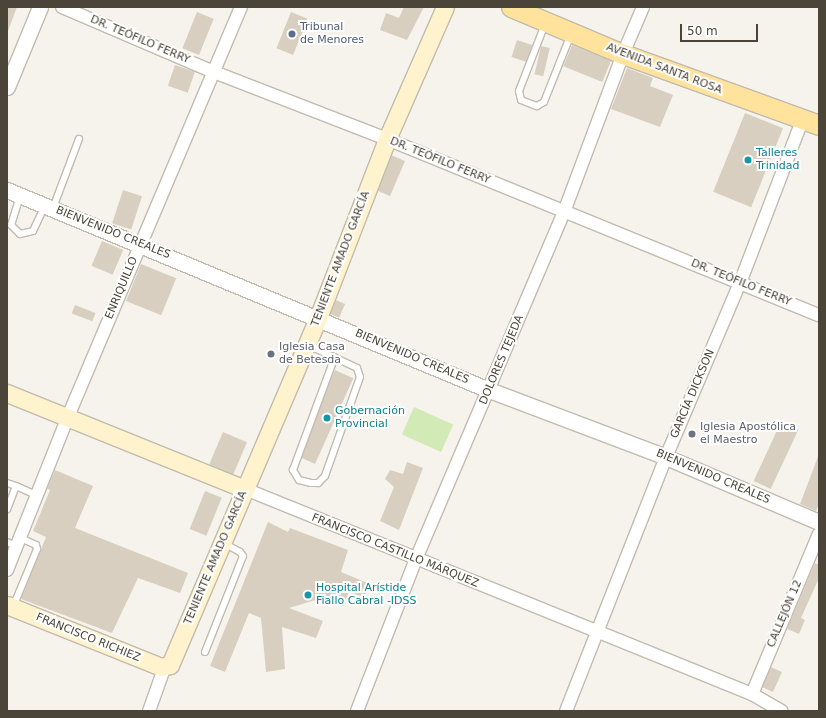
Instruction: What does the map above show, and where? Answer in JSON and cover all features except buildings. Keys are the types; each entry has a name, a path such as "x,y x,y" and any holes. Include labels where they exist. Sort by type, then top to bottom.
{"main road":[{"name":"TENIENTE AMADO GARCÍA","path":"167,665 223,543 318,318 387,139 445,7"},
{"name":"AVENIDA SANTA ROSA","path":"511,7 622,54 810,123"},
{"name":"FRANCISCO CASTILLO MÁRQUEZ","path":"7,393 245,489"},
{"name":"FRANCISCO RICHIEZ","path":"10,606 161,667 167,665"}],"street":[{"path":"7,87 40,7"},
{"name":"DR. TEÓFILO FERRY","path":"62,7 214,72 387,139 819,315"},
{"name":"ENRIQUILLO","path":"7,570 14,542 36,495 140,244 241,7"},
{"name":"DOLORES TEJEDA","path":"357,711 416,559 490,390 564,212 622,54 643,7"},
{"name":"GARCÍA DICKSON","path":"566,711 666,457 740,282 810,123"},
{"name":"BIENVENIDO CREALES","path":"13,192 490,390 666,457 819,522"},
{"name":"FRANCISCO CASTILLO MÁRQUEZ","path":"245,489 596,633 752,694 782,711"},
{"name":"CALLEJÓN 12","path":"752,694 819,534"},
{"path":"148,711 167,665"}],"lane":[{"path":"546,22 518,91 521,100 537,106 544,102 571,32"},
{"path":"13,192 11,225 20,234 33,231 49,207 79,139"},
{"path":"306,344 334,359 357,368 360,377 325,476 318,484 311,483 299,480 293,470 334,359"},
{"path":"7,483 36,495"},
{"path":"7,509 16,486"},
{"path":"10,606 37,549 36,545 14,542"},
{"path":"205,652 242,556 240,552 223,543"}],"green space":[{"path":"414,407 453,424 441,452 402,434"}],"place":[{"name":"Tribunal de Menores","path":"292,34"},
{"name":"Talleres Trinidad","path":"748,160"},
{"name":"Iglesia Casa de Betesda","path":"271,354"},
{"name":"Gobernación Provincial","path":"327,418"},
{"name":"Iglesia Apostólica el Maestro","path":"692,434"},
{"name":"Hospital Arístide Fiallo Cabral -IDSS","path":"308,595"}]}
